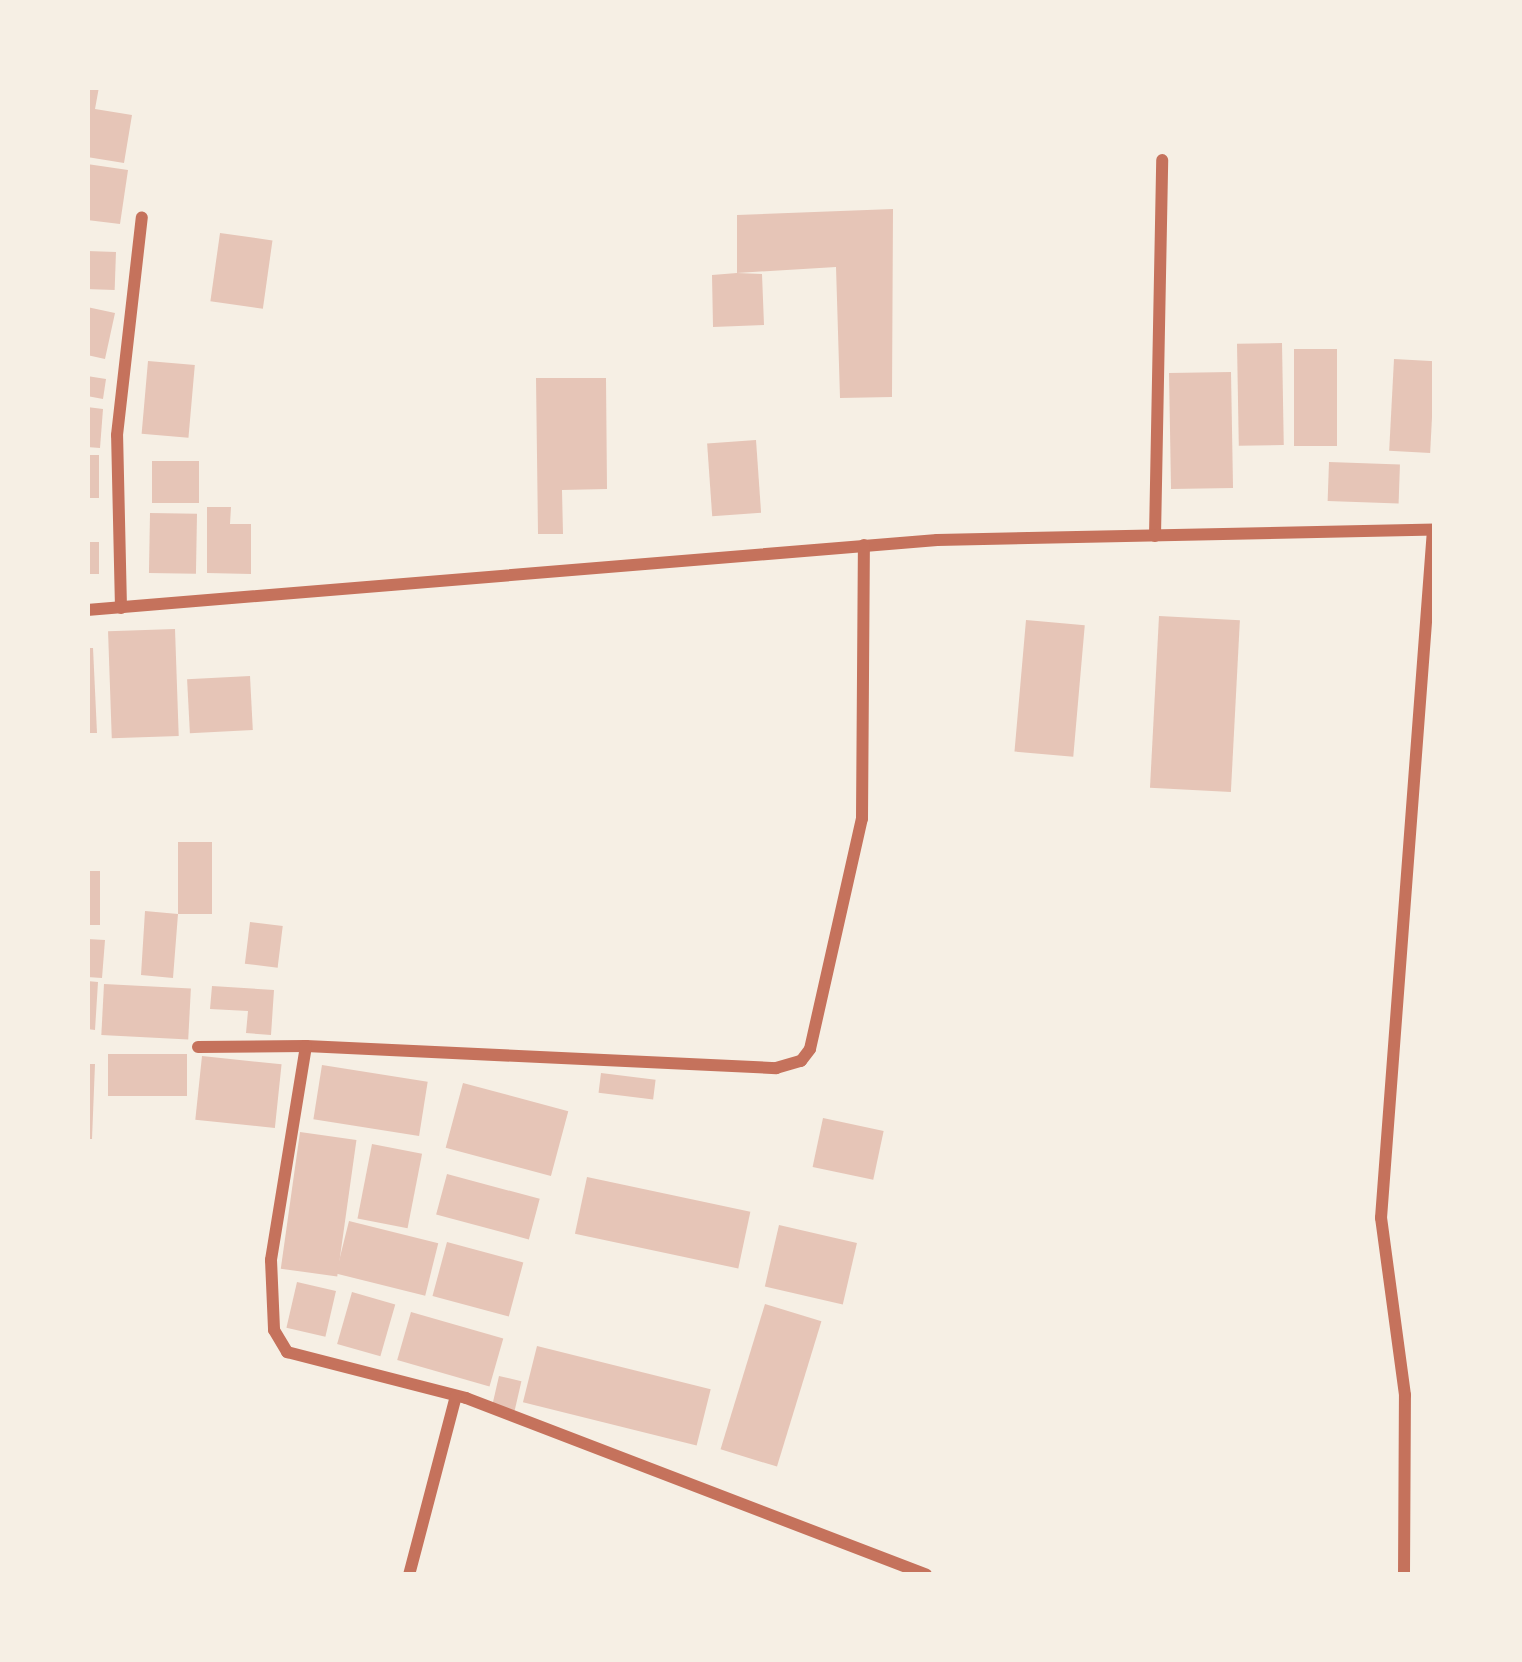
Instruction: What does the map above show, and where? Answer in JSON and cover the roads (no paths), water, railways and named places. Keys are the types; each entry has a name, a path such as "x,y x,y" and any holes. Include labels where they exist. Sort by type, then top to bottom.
{"street":[{"path":"1155,536 1162,160"},
{"path":"121,608 117,435 142,218"},
{"path":"87,610 863,545 1434,530 1381,1218 1405,1395 1403,1575"},
{"path":"198,1047 306,1046 776,1068 801,1061 810,1049 862,819 863,545"},
{"path":"306,1046 271,1260 278,1344 456,1396 926,1575"},
{"path":"409,1575 456,1396"}]}
